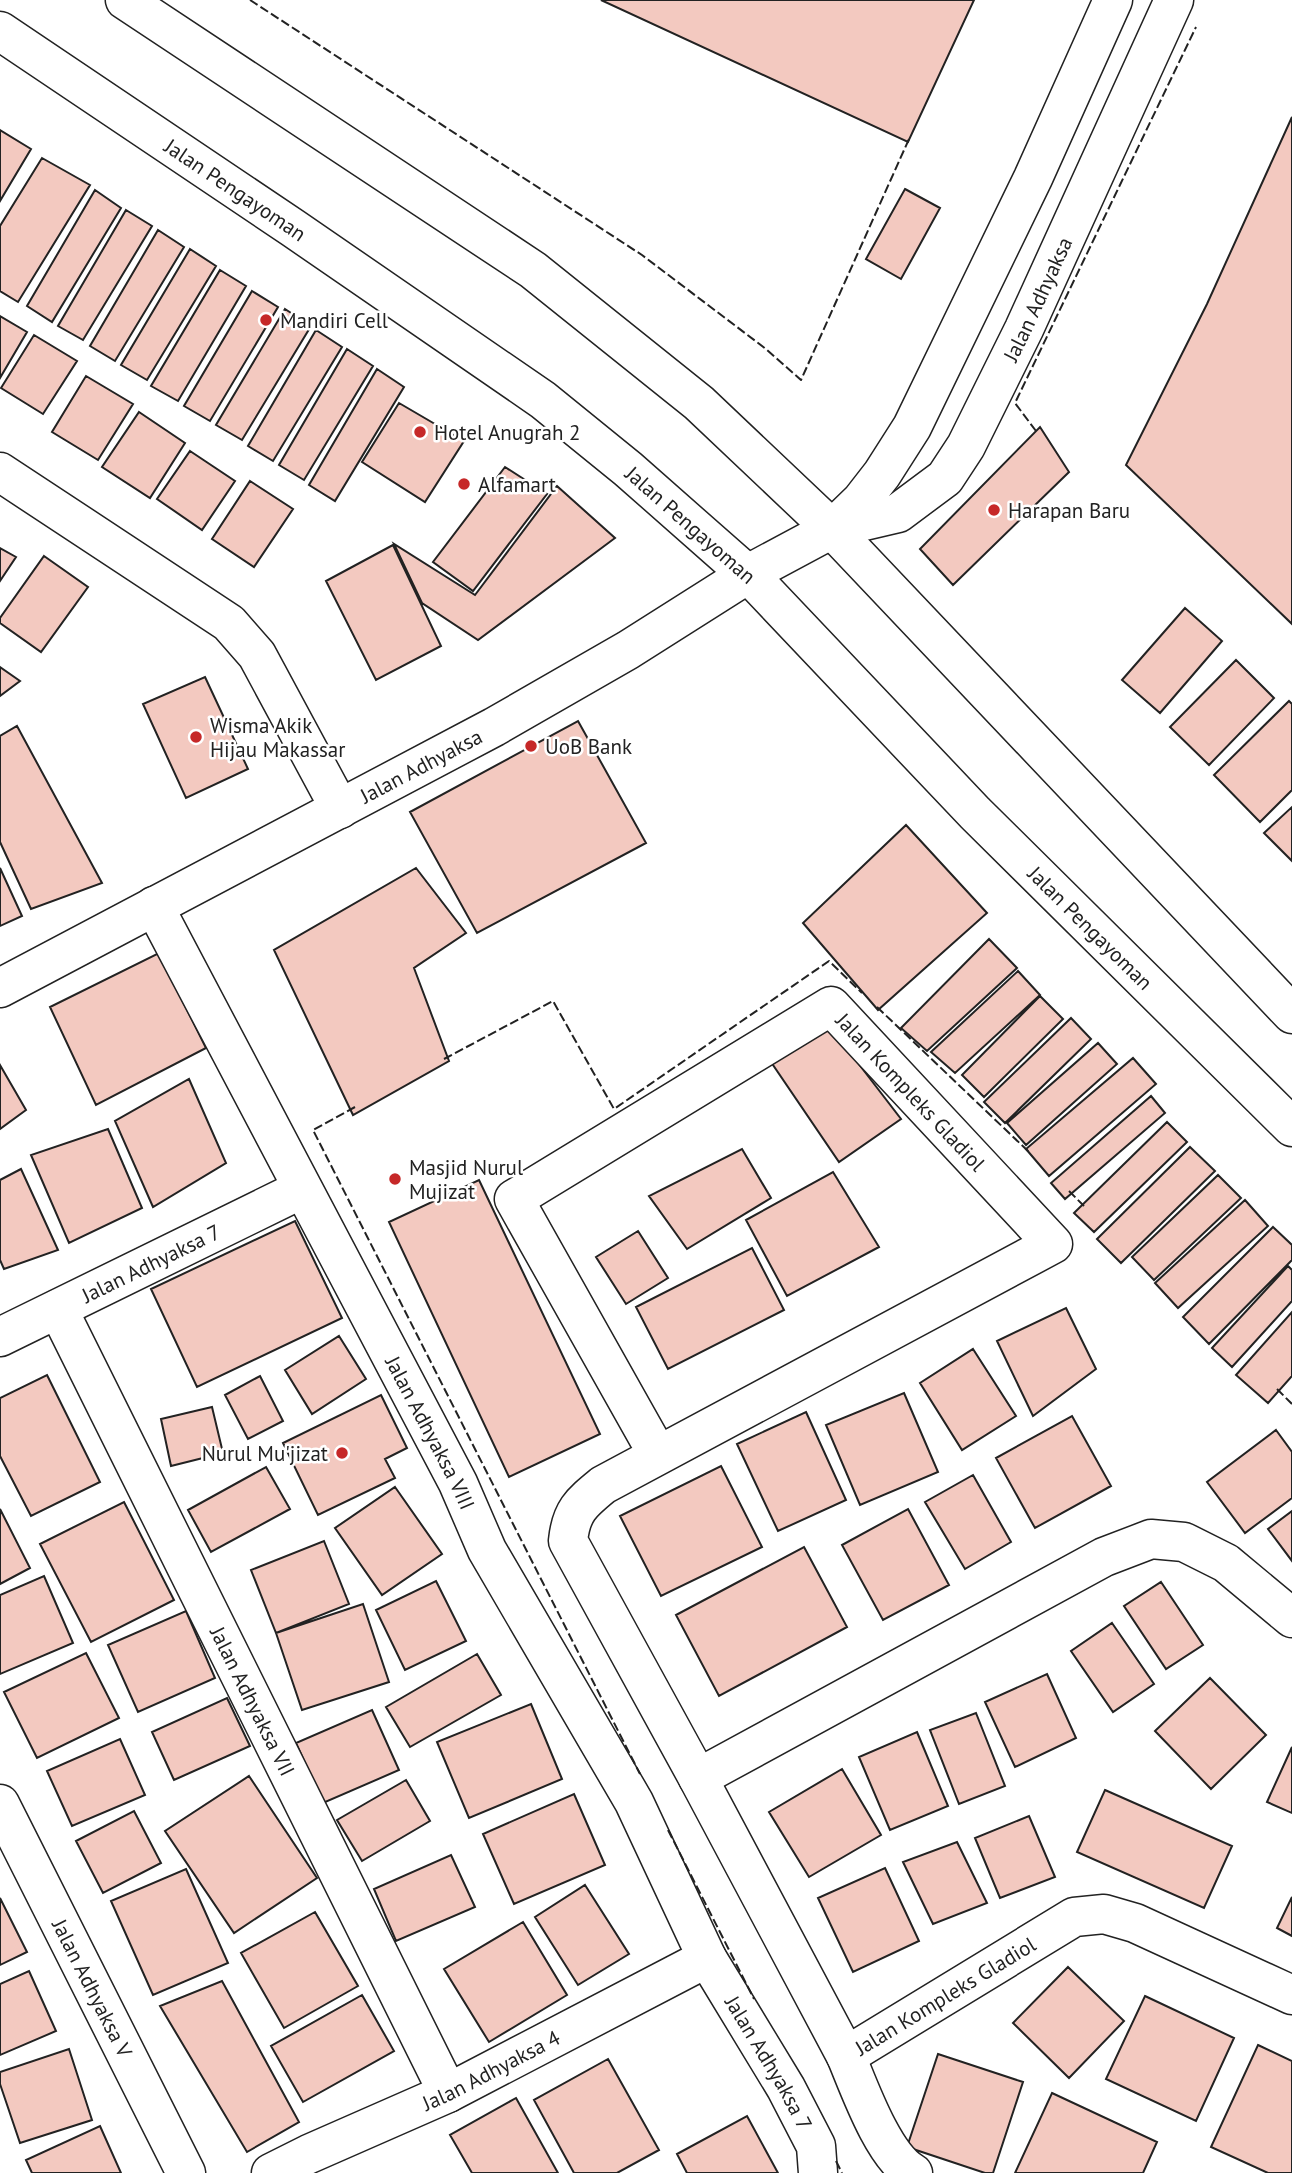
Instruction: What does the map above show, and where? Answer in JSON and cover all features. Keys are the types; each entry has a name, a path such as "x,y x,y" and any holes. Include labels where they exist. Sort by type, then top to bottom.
{"street":[{"path":"125,0 533,270 699,403 832,528 1292,1014"},
{"name":"Jalan Adhyaksa","path":"0,988 494,727 617,657 748,574 832,528 861,501 912,427 1033,178 1113,0"},
{"name":"Jalan Adhyaksa","path":"832,528 898,513 945,478 966,446 1041,291 1174,0"},
{"name":"Jalan Pengayoman","path":"0,31 282,220 543,400 628,469 748,574 975,813 1292,1127"},
{"path":"0,472 229,623 257,654 340,809"},
{"name":"Jalan Adhyaksa VIII","path":"154,906 458,1483 487,1550 634,1802 707,1958"},
{"name":"Jalan Kompleks Gladiol","path":"658,1455 514,1199 831,1006 1053,1244 603,1485 583,1501 570,1521 568,1541 846,2056 1074,1917 1104,1914 1135,1923 1292,1995"},
{"name":"Jalan Adhyaksa 7","path":"0,1337 302,1189"},
{"name":"Jalan Adhyaksa VII","path":"58,1309 448,2093"},
{"path":"698,1778 1104,1556 1151,1539 1184,1542 1226,1563 1292,1618"},
{"name":"Jalan Adhyaksa V","path":"0,1804 186,2173"},
{"name":"Jalan Adhyaksa 7","path":"707,1958 786,2088 816,2146 818,2173"},
{"name":"Jalan Adhyaksa 4","path":"271,2173 448,2093 707,1958"},
{"path":"846,2056 882,2135 894,2155 913,2173"}],"building":[{"path":"601,0 974,0 908,142"},
{"path":"1292,117 1292,624 1126,465 1207,304"},
{"path":"0,130 31,149 0,201"},
{"path":"42,158 90,185 18,302 0,291 0,226"},
{"path":"905,189 940,208 901,279 866,259"},
{"path":"95,190 121,208 52,322 27,306"},
{"path":"126,210 152,226 83,340 58,326"},
{"path":"158,230 184,247 115,361 90,346"},
{"path":"190,249 216,266 147,380 121,365"},
{"path":"220,270 246,286 178,401 151,386"},
{"path":"252,291 278,307 210,421 184,406"},
{"path":"285,309 311,326 242,440 216,425"},
{"path":"0,316 27,332 0,378"},
{"path":"316,330 342,347 273,461 248,446"},
{"path":"34,335 77,361 43,414 1,388"},
{"path":"347,349 373,366 304,480 279,465"},
{"path":"377,369 404,387 335,501 309,485"},
{"path":"86,376 133,404 98,460 52,432"},
{"path":"399,403 464,441 425,502 362,462"},
{"path":"139,412 185,443 150,498 102,467"},
{"name":"Harapan Baru","path":"1040,427 1069,472 953,585 920,549"},
{"path":"190,451 235,481 202,530 157,499"},
{"path":"505,467 547,494 473,591 433,562"},
{"path":"250,481 293,509 254,567 212,539"},
{"path":"557,486 615,538 478,640 422,603 394,544 475,595"},
{"path":"393,545 441,646 376,680 326,581"},
{"path":"0,548 16,557 0,581"},
{"path":"44,556 88,587 41,652 0,623 0,618"},
{"path":"1185,608 1222,641 1160,713 1122,680"},
{"path":"1236,660 1274,698 1209,765 1170,727"},
{"path":"0,667 20,681 0,696"},
{"name":"Wisma Akik Hijau Makassar","path":"205,677 248,769 186,798 143,704"},
{"path":"1289,701 1292,704 1292,790 1260,822 1214,775"},
{"path":"578,721 646,843 477,933 410,812"},
{"path":"17,726 102,883 31,909 0,842 0,736"},
{"path":"1292,807 1292,861 1264,833"},
{"path":"906,825 987,913 878,1010 803,923"},
{"path":"0,868 22,916 0,926"},
{"path":"416,868 466,933 414,968 449,1061 353,1115 274,950"},
{"path":"989,939 1017,968 927,1051 901,1028"},
{"path":"159,953 206,1048 96,1105 50,1007"},
{"path":"1018,971 1040,995 955,1073 931,1052"},
{"path":"1040,996 1063,1019 984,1097 962,1075"},
{"path":"1071,1018 1091,1039 1005,1123 984,1102"},
{"path":"828,1024 901,1119 839,1162 771,1062"},
{"path":"1098,1043 1117,1064 1026,1145 1007,1123"},
{"path":"1133,1058 1156,1084 1049,1176 1026,1149"},
{"path":"0,1065 26,1110 0,1129"},
{"path":"189,1079 226,1163 153,1207 115,1121"},
{"path":"1151,1096 1165,1113 1065,1199 1051,1183"},
{"path":"1167,1122 1187,1142 1094,1232 1074,1213"},
{"path":"108,1129 142,1208 69,1243 31,1155"},
{"path":"1190,1147 1215,1171 1121,1263 1097,1239"},
{"path":"742,1149 771,1198 687,1249 649,1196"},
{"path":"21,1169 58,1250 4,1269 0,1260 0,1180"},
{"path":"833,1172 879,1247 787,1296 746,1220"},
{"path":"1218,1175 1241,1198 1154,1280 1132,1257"},
{"path":"479,1180 600,1434 509,1477 389,1222"},
{"path":"1245,1200 1268,1226 1178,1308 1155,1283"},
{"path":"295,1221 342,1318 197,1387 151,1289"},
{"path":"1273,1227 1292,1245 1292,1260 1209,1344 1183,1317"},
{"path":"638,1231 668,1278 626,1304 596,1257"},
{"path":"752,1248 784,1310 668,1369 636,1307"},
{"path":"1288,1266 1292,1270 1292,1301 1232,1367 1212,1348"},
{"path":"1066,1308 1096,1369 1033,1416 997,1341"},
{"path":"1292,1312 1292,1376 1268,1403 1236,1375"},
{"path":"339,1336 366,1379 312,1414 285,1370"},
{"path":"973,1349 1016,1416 962,1450 920,1383"},
{"path":"47,1375 100,1482 31,1516 0,1456 0,1398"},
{"path":"260,1376 283,1421 248,1439 225,1395"},
{"path":"904,1393 938,1472 860,1505 826,1425"},
{"name":"Nurul Mu'jizat","path":"381,1395 407,1448 385,1459 395,1478 318,1515 283,1443"},
{"path":"212,1407 223,1453 171,1466 161,1419"},
{"path":"806,1412 846,1500 778,1531 737,1444"},
{"path":"1072,1416 1111,1486 1035,1528 996,1458"},
{"path":"1276,1430 1292,1452 1292,1498 1245,1533 1207,1482"},
{"path":"721,1466 762,1547 661,1596 620,1516"},
{"path":"266,1467 290,1509 211,1552 188,1510"},
{"path":"973,1475 1011,1542 965,1569 925,1502"},
{"path":"395,1487 442,1554 382,1595 335,1528"},
{"path":"124,1502 174,1600 91,1642 40,1544"},
{"path":"0,1509 30,1568 0,1584"},
{"path":"908,1509 949,1585 883,1620 842,1545"},
{"path":"1292,1511 1292,1561 1268,1529"},
{"path":"324,1541 349,1604 276,1633 251,1570"},
{"path":"804,1547 847,1627 719,1696 676,1615"},
{"path":"44,1576 73,1643 0,1674 0,1595"},
{"path":"436,1581 466,1641 405,1670 376,1610"},
{"path":"1161,1582 1203,1645 1166,1669 1124,1606"},
{"path":"363,1604 389,1682 302,1710 276,1633"},
{"path":"186,1611 215,1678 138,1712 108,1645"},
{"path":"1112,1623 1154,1684 1113,1712 1071,1651"},
{"path":"86,1653 119,1718 37,1758 4,1692"},
{"path":"477,1654 501,1695 410,1747 386,1707"},
{"path":"1047,1674 1076,1738 1015,1767 985,1702"},
{"path":"1210,1678 1266,1735 1211,1789 1155,1731"},
{"path":"227,1698 250,1746 174,1780 152,1732"},
{"path":"531,1704 562,1779 469,1818 437,1742"},
{"path":"372,1710 399,1770 323,1803 296,1743"},
{"path":"976,1713 1005,1786 959,1804 930,1730"},
{"path":"917,1732 948,1806 890,1830 859,1757"},
{"path":"120,1739 145,1795 72,1826 47,1771"},
{"path":"1292,1747 1292,1813 1267,1802"},
{"path":"842,1769 881,1835 809,1877 769,1812"},
{"path":"249,1776 317,1878 234,1933 165,1831"},
{"path":"406,1780 430,1821 362,1861 337,1820"},
{"path":"1105,1790 1232,1846 1204,1908 1077,1852"},
{"path":"574,1794 605,1865 514,1904 483,1834"},
{"path":"134,1811 161,1863 103,1893 76,1841"},
{"path":"1029,1816 1055,1877 1000,1898 975,1838"},
{"path":"957,1842 987,1903 933,1924 903,1862"},
{"path":"451,1855 475,1907 396,1941 374,1889"},
{"path":"885,1868 919,1941 853,1972 818,1898"},
{"path":"186,1869 228,1963 153,1995 111,1901"},
{"path":"585,1885 629,1954 578,1985 535,1917"},
{"path":"1292,1897 1292,1936 1277,1928"},
{"path":"0,1898 27,1952 0,1965"},
{"path":"315,1912 358,1986 284,2028 241,1953"},
{"path":"523,1922 567,1995 489,2042 444,1969"},
{"path":"1068,1967 1124,2021 1069,2078 1013,2023"},
{"path":"29,1971 56,2031 0,2055 0,1984"},
{"path":"222,1981 299,2122 247,2152 160,2006"},
{"path":"362,1995 394,2051 303,2102 271,2046"},
{"path":"1145,1996 1234,2038 1196,2121 1106,2079"},
{"path":"1258,2045 1292,2061 1292,2173 1268,2173 1211,2147"},
{"path":"69,2049 92,2120 20,2143 0,2084 0,2072"},
{"path":"938,2054 1023,2082 993,2173 985,2173 907,2147"},
{"path":"608,2059 659,2150 617,2173 574,2173 534,2100"},
{"path":"1052,2093 1157,2142 1143,2173 1015,2173"},
{"path":"516,2098 558,2173 472,2173 450,2135"},
{"path":"747,2116 778,2173 687,2173 677,2154"},
{"path":"100,2126 121,2173 32,2173 26,2160"}],"fence":[{"path":"250,0 642,255 766,349 801,380 909,139"},
{"path":"1036,431 1015,403 1196,27"},
{"path":"444,1059 553,1001 614,1109 829,961 862,993"},
{"path":"877,1007 1029,1152"},
{"path":"355,1107 313,1130 640,1774"},
{"path":"1069,1191 1084,1206"},
{"path":"1277,1389 1292,1404"},
{"path":"668,1830 754,1999"},
{"path":"836,2161 842,2173"}],"place":[{"name":"Mandiri Cell","path":"266,320"},
{"name":"Hotel Anugrah 2","path":"420,432"},
{"name":"Alfamart","path":"464,484"},
{"name":"Harapan Baru","path":"994,510"},
{"name":"Wisma Akik Hijau Makassar","path":"196,737"},
{"name":"UoB Bank","path":"531,746"},
{"name":"Masjid Nurul Mujizat","path":"395,1179"},
{"name":"Nurul Mu'jizat","path":"342,1453"}]}
